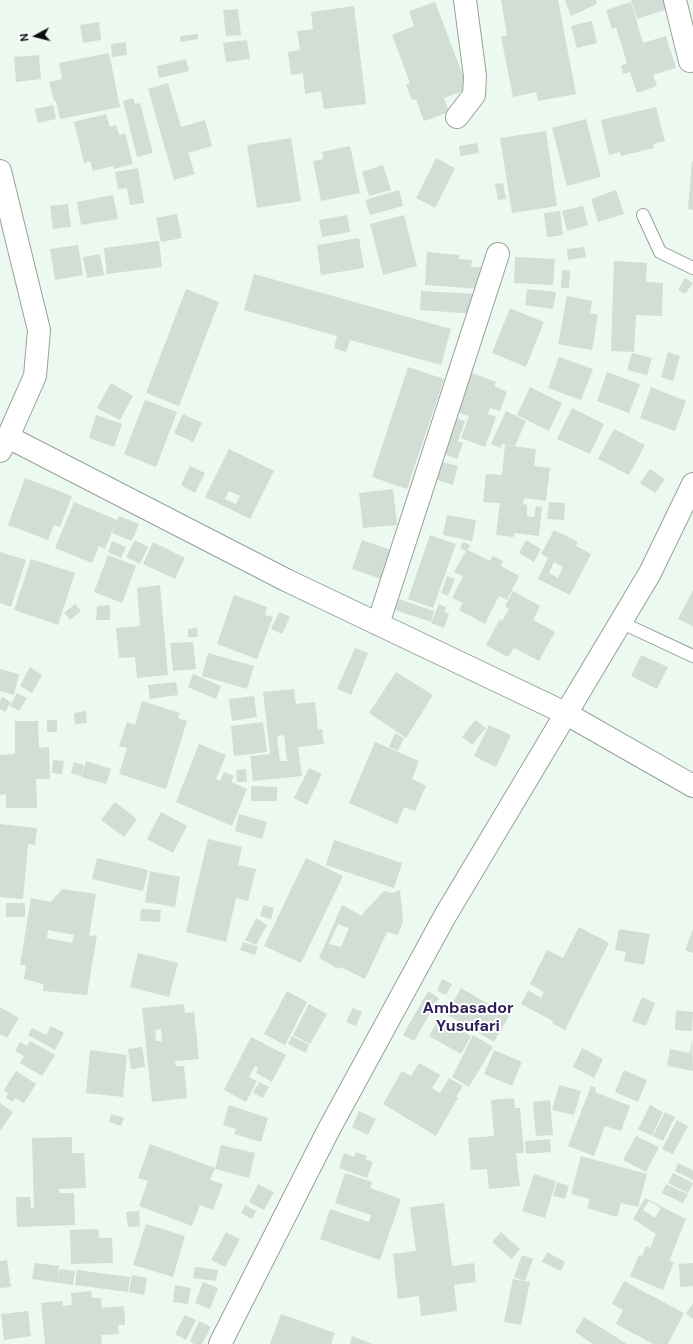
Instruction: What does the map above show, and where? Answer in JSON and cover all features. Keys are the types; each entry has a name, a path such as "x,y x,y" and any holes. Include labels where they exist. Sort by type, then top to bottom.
{"street":[{"path":"456,117 474,95 475,76 465,0"},
{"path":"675,0 690,61"},
{"path":"0,171 3,198 39,330 35,376 4,444 566,713 693,786"},
{"path":"378,624 498,254"},
{"path":"220,1344 328,1131 441,923 650,573 693,484"}],"lane":[{"path":"643,215 660,252 693,268"},
{"path":"620,622 693,656"}],"building":[{"path":"501,0 558,0 576,94 538,101 536,92 513,97 501,37 507,35"},
{"path":"596,0 597,4 571,16 565,1"},
{"path":"631,0 665,0 668,9 637,19"},
{"path":"435,2 468,89 444,98 449,112 424,121 416,99 412,100 406,85 410,83 392,35 414,26 409,11"},
{"path":"631,2 643,43 666,36 676,68 653,75 657,86 637,93 630,72 623,74 621,66 627,63 616,27 612,29 606,10"},
{"path":"354,6 366,104 324,109 321,91 305,94 303,73 291,75 288,52 300,50 297,31 313,29 311,12"},
{"path":"238,9 241,35 226,36 223,10"},
{"path":"592,21 597,43 577,48 571,26"},
{"path":"99,22 101,40 83,43 80,25"},
{"path":"198,34 198,39 181,42 180,36"},
{"path":"247,40 250,59 226,62 223,43"},
{"path":"126,42 127,55 112,57 111,44"},
{"path":"109,53 120,107 60,119 56,101 54,101 49,82 62,79 59,63"},
{"path":"39,55 41,79 16,82 14,57"},
{"path":"186,59 189,71 159,78 157,66"},
{"path":"168,83 181,127 205,120 212,146 188,153 195,174 174,180 148,89"},
{"path":"133,98 135,104 140,103 153,153 137,157 123,101"},
{"path":"53,105 56,119 38,123 35,109"},
{"path":"656,107 665,141 653,144 654,148 621,156 620,152 609,155 601,120"},
{"path":"106,114 110,127 116,125 119,135 125,133 133,164 114,169 113,166 93,171 90,161 84,163 74,122"},
{"path":"586,119 601,177 567,186 552,128"},
{"path":"546,131 557,206 512,213 500,138"},
{"path":"291,138 301,201 257,208 247,145"},
{"path":"477,143 479,153 460,156 459,146"},
{"path":"350,146 360,193 321,201 313,161 323,159 322,152"},
{"path":"436,158 455,168 435,208 416,198"},
{"path":"693,162 693,210 688,209"},
{"path":"383,165 391,190 369,196 362,172"},
{"path":"138,168 144,203 130,205 127,188 118,189 115,172"},
{"path":"503,183 506,199 498,200 495,184"},
{"path":"399,190 403,206 370,215 365,200"},
{"path":"616,190 624,214 598,222 591,199"},
{"path":"113,195 118,219 81,225 77,202"},
{"path":"68,204 71,227 53,229 50,206"},
{"path":"583,206 588,225 567,231 562,211"},
{"path":"560,211 563,235 547,237 544,213"},
{"path":"177,214 182,238 161,242 156,218"},
{"path":"347,215 350,232 322,237 319,220"},
{"path":"404,215 417,266 383,275 370,224"},
{"path":"359,238 364,268 321,275 317,245"},
{"path":"159,241 162,267 107,274 104,248"},
{"path":"78,245 83,275 55,280 50,249"},
{"path":"584,247 586,257 568,260 567,249"},
{"path":"427,252 459,255 459,259 472,260 471,267 483,267 481,289 425,285"},
{"path":"100,254 104,275 87,278 83,257"},
{"path":"515,257 555,259 553,285 514,283"},
{"path":"614,261 647,263 646,282 663,283 662,316 636,315 634,352 611,351"},
{"path":"562,270 570,271 569,288 561,288"},
{"path":"254,274 451,329 441,365 350,340 346,352 334,348 337,336 244,310"},
{"path":"685,278 693,283 685,294 678,290"},
{"path":"186,289 219,302 179,406 146,393"},
{"path":"527,289 556,292 553,309 525,305"},
{"path":"421,291 476,294 475,314 420,310"},
{"path":"567,296 592,301 590,313 598,315 592,350 558,344"},
{"path":"510,308 544,322 526,367 492,353"},
{"path":"668,352 680,356 673,381 661,377"},
{"path":"632,353 652,358 647,375 627,370"},
{"path":"559,357 593,369 581,400 548,388"},
{"path":"408,367 444,379 407,489 372,477"},
{"path":"469,372 496,382 494,386 507,392 500,411 490,408 488,414 496,417 485,447 461,438 469,416 454,411"},
{"path":"607,372 640,384 629,413 597,401"},
{"path":"111,383 133,396 120,420 97,408"},
{"path":"530,387 562,403 549,431 517,415"},
{"path":"651,387 686,401 675,431 640,418"},
{"path":"145,400 177,412 156,467 124,454"},
{"path":"572,408 604,424 590,454 557,439"},
{"path":"506,411 526,421 515,446 501,444 501,448 491,444"},
{"path":"183,414 202,423 193,442 174,433"},
{"path":"96,415 122,424 114,447 89,438"},
{"path":"453,417 465,421 458,441 463,443 457,459 441,453"},
{"path":"614,429 645,445 629,475 598,459"},
{"path":"505,445 536,449 534,466 550,468 546,501 524,498 523,504 527,505 527,516 534,517 536,506 542,507 539,536 514,533 514,537 496,535 500,503 483,502 486,474 502,475"},
{"path":"229,449 274,471 250,519 205,497","holes":["229,491 240,496 236,504 225,499"]},
{"path":"439,461 458,466 453,485 434,479"},
{"path":"190,466 205,473 195,493 181,485"},
{"path":"650,469 665,479 655,493 640,483"},
{"path":"25,478 72,496 60,527 54,525 48,540 8,525"},
{"path":"393,489 397,525 363,528 359,493"},
{"path":"74,502 117,520 119,516 139,524 132,541 112,533 116,521 105,549 99,546 92,563 55,548"},
{"path":"549,502 565,503 564,520 547,519"},
{"path":"447,515 476,520 472,541 443,535"},
{"path":"554,530 578,542 576,546 591,554 570,595 538,579 548,558 541,554","holes":["554,562 563,567 558,578 549,573"]},
{"path":"430,535 456,544 433,608 408,599"},
{"path":"135,540 148,547 140,564 126,557"},
{"path":"362,540 391,550 381,579 352,569"},
{"path":"526,540 541,549 534,562 519,553"},
{"path":"112,541 126,547 121,558 108,552"},
{"path":"153,542 185,558 175,579 143,564"},
{"path":"463,542 470,545 468,550 490,561 493,556 503,561 501,566 519,576 507,600 499,596 485,624 459,610 463,603 452,598 463,576 454,572 466,551 460,548"},
{"path":"0,552 26,560 11,607 0,603"},
{"path":"108,555 136,566 122,603 94,592"},
{"path":"31,559 75,573 58,625 14,610"},
{"path":"447,576 455,579 448,596 441,593"},
{"path":"160,585 168,675 137,678 135,657 119,658 116,628 140,626 137,588"},
{"path":"693,590 693,626 678,619"},
{"path":"513,591 540,606 533,620 555,632 539,661 514,648 508,657 486,645 500,619 502,621 509,609 505,606"},
{"path":"234,595 267,607 265,615 273,617 257,659 217,644"},
{"path":"399,599 434,611 431,622 395,610"},
{"path":"75,604 81,611 70,620 64,613"},
{"path":"439,604 446,607 444,612 449,614 444,628 431,623"},
{"path":"110,605 110,620 96,620 97,606"},
{"path":"279,612 290,617 282,634 271,629"},
{"path":"197,628 198,637 188,637 188,629"},
{"path":"193,642 196,669 173,671 170,643"},
{"path":"355,648 368,653 351,695 337,689"},
{"path":"208,653 254,666 247,689 202,676"},
{"path":"641,655 668,667 657,689 631,676"},
{"path":"30,667 42,675 32,693 20,686"},
{"path":"0,669 19,674 14,695 0,691"},
{"path":"396,672 433,695 406,738 369,713"},
{"path":"193,674 221,686 216,699 188,687"},
{"path":"176,682 178,695 150,699 148,685"},
{"path":"294,689 296,704 315,702 318,729 322,729 324,744 298,747 302,776 253,781 250,756 270,754 263,692","holes":["284,735 287,761 280,761 277,736"]},
{"path":"17,693 27,698 19,711 10,706"},
{"path":"254,696 257,717 232,721 229,699"},
{"path":"2,697 11,702 5,712 0,709 0,701"},
{"path":"142,701 180,713 178,718 187,721 166,789 119,774 127,748 119,746 127,722 135,725"},
{"path":"86,711 87,723 75,724 74,713"},
{"path":"47,720 57,720 57,732 47,732"},
{"path":"475,720 486,728 472,745 462,737"},
{"path":"15,721 38,721 39,748 49,747 50,779 36,779 37,808 6,808 6,794 0,795 0,755 15,754"},
{"path":"263,722 267,752 234,756 231,726"},
{"path":"489,725 511,735 496,767 474,756"},
{"path":"395,733 404,738 398,751 389,747"},
{"path":"375,742 419,761 412,779 426,786 415,811 404,807 397,824 349,803"},
{"path":"199,744 226,755 216,779 220,781 224,772 234,776 231,782 247,789 232,826 176,802"},
{"path":"53,760 64,761 62,774 52,773"},
{"path":"86,761 111,769 106,784 81,777"},
{"path":"74,762 84,765 81,776 71,773"},
{"path":"309,768 322,774 307,805 294,798"},
{"path":"246,769 247,782 237,782 236,770"},
{"path":"251,786 277,787 277,801 251,801"},
{"path":"115,802 137,819 124,837 101,820"},
{"path":"161,812 187,826 173,853 147,839"},
{"path":"239,814 267,822 262,839 235,831"},
{"path":"0,824 37,828 35,845 28,844 23,899 0,897"},
{"path":"208,839 242,847 238,865 256,869 248,901 236,898 226,942 186,932"},
{"path":"334,840 402,863 394,888 326,865"},
{"path":"97,858 148,870 143,891 92,879"},
{"path":"306,858 343,876 301,963 264,946"},
{"path":"150,871 180,877 175,907 145,902"},
{"path":"62,889 96,894 89,936 97,935 87,995 43,991 43,984 24,979 26,965 20,965 31,898 51,902","holes":["48,930 74,935 72,943 47,938"]},
{"path":"400,890 403,921 398,935 387,932 365,979 341,967 338,969 319,958 342,905 362,916 384,891 392,893","holes":["338,924 349,928 341,947 329,944"]},
{"path":"6,903 25,903 25,917 6,917"},
{"path":"263,905 274,908 271,919 260,916"},
{"path":"141,909 161,910 160,922 140,921"},
{"path":"256,918 267,925 256,945 245,940"},
{"path":"579,927 609,943 565,1030 552,1023 553,1021 521,1004 528,990 541,998 544,992 530,984 547,950 563,958"},
{"path":"619,929 650,934 644,965 624,961 626,952 615,950"},
{"path":"693,929 693,953 685,950"},
{"path":"243,942 258,947 255,955 240,950"},
{"path":"138,953 178,963 169,997 130,987"},
{"path":"442,979 452,984 446,995 437,991"},
{"path":"461,988 509,1016 494,1042 446,1014"},
{"path":"287,991 307,1002 285,1045 264,1034"},
{"path":"428,991 439,998 414,1041 403,1035"},
{"path":"642,997 655,1003 646,1026 632,1021"},
{"path":"184,1004 185,1013 194,1012 199,1059 175,1061 176,1066 184,1066 187,1098 152,1102 142,1008","holes":["161,1029 162,1041 156,1041 155,1030"]},
{"path":"309,1004 327,1014 310,1044 293,1035"},
{"path":"0,1007 19,1018 7,1038 0,1034"},
{"path":"353,1008 362,1012 356,1026 346,1022"},
{"path":"676,1010 693,1012 692,1031 675,1030"},
{"path":"439,1018 471,1036 461,1054 429,1036"},
{"path":"51,1026 64,1033 55,1050 28,1035 32,1028 46,1035"},
{"path":"473,1035 493,1047 469,1087 452,1077"},
{"path":"292,1036 309,1045 306,1053 288,1044"},
{"path":"251,1037 286,1055 272,1082 256,1073 258,1068 255,1066 249,1077 257,1081 246,1102 224,1090"},
{"path":"692,1038 693,1071 667,1066 670,1049 690,1053"},
{"path":"30,1041 55,1055 42,1076 20,1063 24,1056 15,1051 20,1042 27,1046"},
{"path":"142,1047 145,1067 131,1069 128,1049"},
{"path":"582,1048 603,1059 594,1078 573,1067"},
{"path":"90,1050 127,1055 123,1097 86,1093"},
{"path":"494,1050 522,1062 512,1086 484,1074"},
{"path":"419,1063 440,1075 432,1088 440,1093 449,1078 463,1086 456,1097 458,1098 436,1136 383,1104 402,1071 411,1076"},
{"path":"624,1070 647,1080 638,1102 615,1092"},
{"path":"16,1071 36,1084 24,1103 15,1098 13,1102 6,1098 8,1093 4,1090"},
{"path":"259,1082 269,1087 263,1098 253,1093"},
{"path":"559,1085 581,1091 574,1115 552,1110"},
{"path":"591,1086 596,1088 595,1092 630,1106 621,1131 605,1126 594,1156 568,1146"},
{"path":"514,1098 515,1108 520,1108 524,1153 516,1153 520,1186 489,1189 487,1169 471,1170 468,1138 494,1136 491,1100"},
{"path":"550,1100 553,1135 536,1136 533,1102"},
{"path":"0,1103 13,1112 0,1131"},
{"path":"229,1105 268,1118 261,1142 234,1134 236,1129 223,1125"},
{"path":"650,1105 663,1112 652,1136 638,1129"},
{"path":"359,1111 376,1119 368,1135 352,1127"},
{"path":"665,1112 675,1117 663,1141 653,1136"},
{"path":"111,1114 124,1118 121,1126 109,1122"},
{"path":"677,1120 688,1126 673,1154 662,1149"},
{"path":"636,1136 659,1147 646,1172 623,1160"},
{"path":"72,1137 72,1153 84,1153 86,1188 59,1189 59,1193 74,1193 75,1225 17,1227 16,1197 30,1197 31,1208 34,1208 32,1138"},
{"path":"550,1139 551,1152 526,1154 525,1141"},
{"path":"150,1144 215,1168 210,1180 223,1184 213,1210 200,1205 192,1226 139,1206 148,1181 138,1178"},
{"path":"221,1145 255,1153 249,1178 215,1169"},
{"path":"356,1152 367,1156 365,1159 373,1162 367,1178 339,1168 344,1153 354,1157"},
{"path":"581,1156 647,1174 638,1207 621,1203 617,1217 587,1208 590,1199 571,1194"},
{"path":"678,1163 693,1170 693,1180 675,1171"},
{"path":"345,1173 372,1182 370,1188 401,1199 380,1260 320,1239 330,1209 369,1222 371,1215 335,1203"},
{"path":"673,1173 693,1183 688,1193 668,1183"},
{"path":"534,1174 556,1181 545,1218 522,1211"},
{"path":"557,1182 569,1186 565,1199 553,1196"},
{"path":"258,1184 274,1192 264,1210 249,1202"},
{"path":"666,1184 688,1194 683,1203 662,1193"},
{"path":"645,1198 686,1219 669,1261 674,1262 663,1290 630,1276 639,1255 642,1256 646,1246 650,1248 656,1234 633,1219","holes":["649,1201 661,1208 655,1218 643,1210"]},
{"path":"444,1203 452,1266 474,1263 476,1282 454,1285 457,1311 421,1316 419,1296 398,1299 393,1254 416,1251 410,1207"},
{"path":"245,1205 256,1211 252,1219 241,1213"},
{"path":"139,1211 140,1226 128,1227 126,1212"},
{"path":"146,1224 185,1236 173,1277 133,1265"},
{"path":"98,1229 99,1238 112,1238 113,1263 71,1264 70,1230"},
{"path":"226,1232 240,1239 225,1267 211,1260"},
{"path":"501,1232 520,1249 512,1259 492,1242"},
{"path":"547,1252 565,1262 561,1271 542,1262"},
{"path":"522,1255 533,1259 525,1281 514,1277"},
{"path":"7,1260 11,1287 0,1288 0,1261"},
{"path":"35,1263 59,1266 58,1278 60,1269 75,1271 73,1285 32,1279"},
{"path":"693,1263 693,1286 680,1287 679,1264"},
{"path":"195,1267 218,1270 216,1281 193,1278"},
{"path":"77,1270 130,1277 128,1292 75,1285"},
{"path":"132,1275 147,1278 144,1295 129,1292"},
{"path":"513,1279 530,1282 521,1325 504,1322"},
{"path":"624,1281 684,1313 668,1344 653,1344 616,1324 623,1310 612,1304"},
{"path":"203,1282 218,1288 210,1309 195,1303"},
{"path":"175,1285 191,1288 188,1304 173,1302"},
{"path":"91,1291 92,1298 101,1298 102,1308 124,1306 125,1325 118,1325 119,1334 101,1335 102,1344 45,1344 41,1303 63,1301 63,1306 72,1305 71,1293"},
{"path":"693,1303 693,1319 686,1314"},
{"path":"28,1311 31,1336 4,1340 1,1314"},
{"path":"281,1314 335,1333 331,1344 270,1344"},
{"path":"185,1315 196,1320 186,1340 175,1334"},
{"path":"584,1317 627,1344 593,1344 575,1332"},
{"path":"199,1321 211,1327 202,1344 194,1344 190,1341"},
{"path":"352,1336 372,1344 350,1344"}],"district":[{"name":"Ambasador Yusufari","path":"468,1018"}]}
